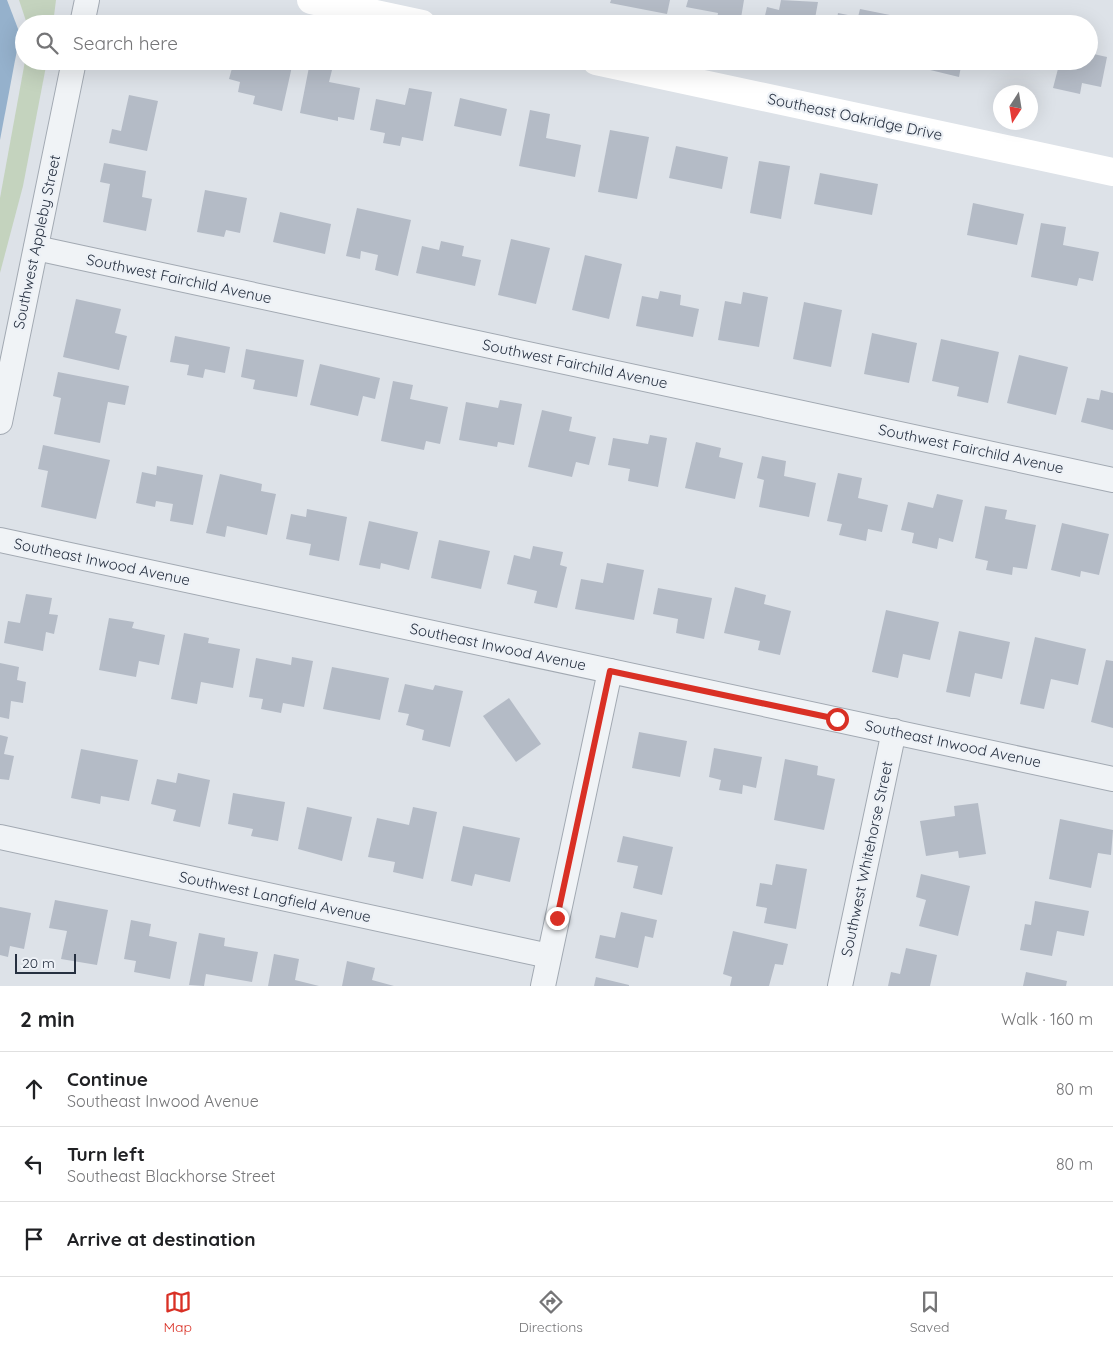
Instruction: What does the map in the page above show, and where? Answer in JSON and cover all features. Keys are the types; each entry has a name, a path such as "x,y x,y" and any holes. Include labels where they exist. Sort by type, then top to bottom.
{"street":[{"path":"84,15 87,0"},
{"path":"311,0 380,15"},
{"name":"Southwest Appleby Street","path":"0,422 72,70"},
{"name":"Southeast Oakridge Drive","path":"638,70 1113,172"},
{"name":"Southwest Fairchild Avenue","path":"36,248 1113,480"},
{"name":"Southeast Inwood Avenue","path":"0,540 1113,779"},
{"path":"543,986 610,671"},
{"name":"Southwest Whitehorse Street","path":"840,986 894,731"},
{"name":"Southwest Langfield Avenue","path":"0,837 549,956"}],"green space":[{"path":"19,0 56,0 54,15 24,15"},
{"path":"23,70 45,70 23,186 0,273 0,198"}],"water":[{"path":"0,0 7,0 15,21 15,60 0,140"}],"building":[{"path":"611,0 670,0 667,14 610,3"},
{"path":"688,0 744,0 742,15 718,15 718,13 686,7"},
{"path":"781,0 818,2 816,15 765,15 767,7 779,10"},
{"path":"860,9 890,15 858,15"},
{"path":"1098,55 1107,57 1101,87 1082,83 1080,94 1053,88 1058,70 1098,70"},
{"path":"232,70 291,70 282,111 253,104 255,96 238,92 240,82 229,79"},
{"path":"308,70 332,70 329,82 360,88 354,120 338,117 338,121 300,113"},
{"path":"930,70 960,70 959,77"},
{"path":"409,88 432,92 423,141 402,137 400,146 383,143 385,133 370,130 376,99 405,105"},
{"path":"129,95 158,101 147,151 109,143 112,129 121,131"},
{"path":"460,98 507,109 501,136 454,126"},
{"path":"530,110 550,114 546,138 581,145 575,177 519,166"},
{"path":"610,130 649,137 637,199 598,192"},
{"path":"676,146 728,157 722,189 669,178"},
{"path":"759,161 790,166 781,219 750,213"},
{"path":"104,163 146,171 142,197 152,199 146,231 103,222 110,184 100,182"},
{"path":"820,173 878,184 872,215 814,204"},
{"path":"205,190 247,198 240,233 226,230 224,237 197,232"},
{"path":"973,203 1024,214 1017,245 967,235"},
{"path":"357,208 411,220 398,276 375,270 378,255 361,251 360,259 346,256"},
{"path":"280,212 331,224 325,254 273,242"},
{"path":"1041,223 1066,227 1063,245 1099,252 1093,281 1079,278 1077,286 1031,277"},
{"path":"511,239 550,248 536,304 498,295"},
{"path":"441,241 464,246 462,256 481,260 475,286 416,273 422,246 439,250"},
{"path":"585,255 622,264 609,319 572,310"},
{"path":"660,291 681,295 680,305 699,309 693,337 636,326 642,296 658,299"},
{"path":"743,292 768,297 759,347 718,340 725,301 741,304"},
{"path":"76,299 121,309 115,333 127,336 119,370 63,357"},
{"path":"804,302 842,310 831,367 793,359"},
{"path":"872,333 917,343 909,383 864,374"},
{"path":"175,336 230,347 225,373 205,369 203,378 187,375 189,365 170,362"},
{"path":"941,339 999,352 988,403 957,396 959,387 932,381"},
{"path":"246,349 304,360 297,397 253,389 255,380 241,377"},
{"path":"1019,355 1068,367 1056,415 1007,403"},
{"path":"320,364 380,378 375,399 363,396 358,416 310,405"},
{"path":"58,372 129,386 125,405 108,402 100,443 54,434 61,398 53,396"},
{"path":"393,381 413,385 410,399 448,407 440,444 426,441 424,450 381,441"},
{"path":"1101,390 1113,393 1113,430 1081,422 1087,398 1099,400"},
{"path":"500,400 522,404 514,445 498,442 497,447 459,440 466,402 498,408"},
{"path":"542,410 572,417 569,431 596,437 589,465 576,462 572,477 528,467"},
{"path":"650,435 667,438 658,487 628,481 630,469 608,465 613,438 648,444"},
{"path":"696,442 721,448 719,457 743,463 735,499 685,488"},
{"path":"43,445 110,460 96,519 41,507 48,471 38,469"},
{"path":"762,456 786,461 784,476 816,483 809,517 759,507 764,480 757,478"},
{"path":"157,466 203,475 193,525 170,521 173,504 156,501 155,507 136,503 142,472 156,475"},
{"path":"838,473 862,478 858,498 888,505 882,532 868,529 866,541 839,535 842,524 827,521"},
{"path":"220,474 262,484 261,491 276,494 267,535 227,526 225,537 206,533"},
{"path":"937,494 963,500 953,542 939,538 937,549 912,543 914,533 901,530 908,502 933,508"},
{"path":"985,506 1007,510 1005,519 1036,525 1027,569 1013,567 1012,575 986,570 988,561 975,558"},
{"path":"307,509 347,517 339,561 309,555 311,544 286,539 291,514 306,517"},
{"path":"369,521 418,532 409,570 381,563 380,569 359,565"},
{"path":"1062,523 1109,534 1099,575 1081,571 1080,577 1051,570"},
{"path":"439,540 490,551 481,589 431,578"},
{"path":"533,546 563,552 560,565 567,567 557,608 534,603 537,591 507,584 514,555 530,559"},
{"path":"607,563 644,570 634,620 575,609 581,579 603,583"},
{"path":"735,587 766,595 764,604 791,611 780,655 758,650 760,641 724,633"},
{"path":"658,588 712,598 704,639 676,633 678,619 653,614"},
{"path":"26,594 52,598 49,614 58,615 54,634 46,632 43,651 4,643 8,621 20,623"},
{"path":"886,610 939,622 930,660 903,654 898,678 872,672"},
{"path":"109,618 134,622 132,628 165,635 159,665 139,661 136,677 99,670"},
{"path":"959,631 1010,642 1002,679 975,673 970,697 946,692"},
{"path":"184,633 209,638 208,643 240,649 233,688 201,682 197,704 171,699"},
{"path":"1035,637 1086,649 1078,685 1051,679 1044,709 1020,704"},
{"path":"292,657 313,661 304,707 283,703 281,713 261,709 263,699 249,697 256,658 291,665"},
{"path":"1106,660 1113,661 1113,728 1091,722"},
{"path":"0,663 19,667 17,680 26,682 23,703 11,701 9,719 0,717"},
{"path":"332,667 389,678 380,720 323,709"},
{"path":"405,684 433,690 435,685 463,691 450,747 422,740 424,730 406,725 409,714 398,712"},
{"path":"509,698 541,744 516,762 483,716"},
{"path":"639,732 687,741 680,777 632,768"},
{"path":"0,735 8,737 4,754 14,756 9,780 0,779"},
{"path":"714,748 762,757 756,788 743,785 742,794 719,790 721,780 709,777"},
{"path":"81,749 138,760 129,801 101,796 100,804 71,798"},
{"path":"785,759 818,766 817,775 835,779 824,830 774,820"},
{"path":"178,773 210,780 200,827 173,821 176,810 151,804 157,779 176,783"},
{"path":"233,793 285,802 278,841 251,836 253,829 228,824"},
{"path":"978,803 986,854 959,858 958,851 926,856 920,821 955,816 954,806"},
{"path":"307,807 352,817 342,861 298,849"},
{"path":"413,807 437,812 423,879 393,872 395,862 368,857 377,818 409,825"},
{"path":"1060,819 1113,830 1111,855 1098,853 1091,888 1049,879"},
{"path":"463,826 520,838 510,882 475,874 472,886 451,881"},
{"path":"623,836 673,847 662,895 633,888 638,866 617,862"},
{"path":"776,864 807,869 796,929 764,923 767,908 756,906 760,883 772,885"},
{"path":"921,874 970,886 958,936 919,926 926,900 916,897"},
{"path":"55,900 108,910 97,965 61,959 67,931 49,928"},
{"path":"1035,901 1089,911 1084,936 1057,931 1052,956 1020,950 1025,924 1031,925"},
{"path":"0,907 31,913 24,949 10,946 8,957 0,955"},
{"path":"621,912 657,920 653,938 645,936 638,968 595,958 600,935 615,938"},
{"path":"131,920 151,924 149,936 177,942 170,979 134,972 136,961 124,959"},
{"path":"733,931 788,944 783,965 775,964 769,986 730,986 732,977 723,974"},
{"path":"199,933 225,938 224,946 258,952 252,982 206,974 204,986 189,985"},
{"path":"906,948 937,955 930,986 888,986 891,972 900,974"},
{"path":"274,954 299,959 295,980 319,986 268,986"},
{"path":"347,961 375,968 372,980 394,986 342,986"},
{"path":"1026,972 1067,981 1066,986 1023,986"},
{"path":"596,977 629,985 629,986 594,986"}],"route":[{"path":"557,918 610,671 837,719"}]}
